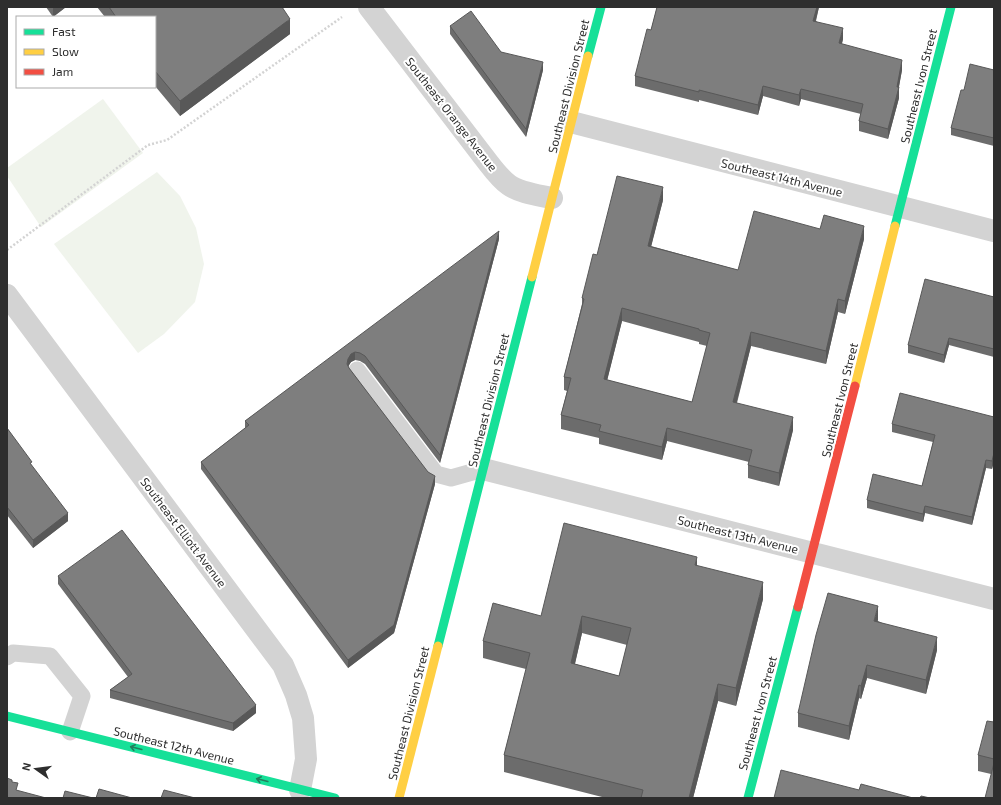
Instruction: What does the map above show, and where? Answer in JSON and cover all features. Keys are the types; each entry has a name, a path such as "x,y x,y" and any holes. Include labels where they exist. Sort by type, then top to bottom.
{"main road":[{"name":"Southeast Division Street","path":"399,798 601,7"},
{"name":"Southeast Ivon Street","path":"748,798 951,7"},
{"name":"Southeast 12th Avenue","path":"7,716 335,798"}],"street":[{"name":"Southeast Orange Avenue","path":"369,7 483,156 508,185 517,189 552,198"},
{"name":"Southeast 14th Avenue","path":"571,122 994,231"},
{"name":"Southeast Elliott Avenue","path":"7,295 283,665 296,695 303,718 306,759 300,790"},
{"name":"Southeast 13th Avenue","path":"483,469 994,599"}],"lane":[{"path":"358,370 436,474 451,478 483,469"},
{"path":"7,657 13,653 50,656 82,696 70,732"}],"path":[{"path":"7,250 148,145 167,140 342,17"}],"shaded area":[{"path":"103,99 143,153 41,227 7,176 7,168"},
{"path":"157,172 180,196 196,228 204,264 195,302 164,334 138,353 54,244"}],"building":[{"path":"109,7 282,7 290,19 180,101 156,72 156,16 115,16"},
{"path":"657,7 817,7 813,21 843,28 839,43 902,60 897,87 899,87 888,129 859,121 863,104 801,89 799,95 763,86 758,105 635,76 647,29 651,30"},
{"path":"471,11 501,52 543,62 526,129 450,26"},
{"path":"970,64 994,70 994,138 951,128 961,90 964,90"},
{"path":"617,176 663,187 648,246 738,270 754,211 820,229 824,215 864,226 845,301 838,299 826,351 751,332 733,402 793,417 779,473 748,465 752,450 667,428 662,447 599,431 601,425 561,415 571,378 564,377 584,299 582,298 593,254 597,255","holes":["622,308 710,333 692,402 604,379"]},
{"path":"499,231 440,455 365,356 355,352 351,354 348,359 347,364 349,368 428,472 435,476 394,625 348,660 201,462 249,425 245,421"},
{"path":"925,279 994,297 994,349 949,338 944,355 908,345"},
{"path":"900,393 994,417 994,453 992,461 986,460 972,517 925,506 923,514 867,500 873,474 922,486 935,435 892,424"},
{"path":"7,428 32,462 30,463 68,513 33,540 7,507"},
{"path":"564,523 697,557 695,565 763,582 736,688 718,684 689,798 641,798 643,790 504,755 530,653 483,641 493,603 541,616","holes":["582,616 631,628 619,676 571,663"]},
{"path":"122,530 256,705 233,723 110,690 132,674 58,576"},
{"path":"828,593 878,606 874,621 937,637 926,680 867,665 861,686 859,685 849,726 798,713 816,635"},
{"path":"987,721 994,722 994,759 978,755"},
{"path":"994,763 994,798 985,798"},
{"path":"781,770 859,790 861,784 913,798 774,798"},
{"path":"7,778 12,780 12,782 18,783 16,790 46,798 7,798"},
{"path":"99,789 132,798 96,798"},
{"path":"164,790 195,798 161,798"},
{"path":"65,791 93,798 63,798"}],"traffic: fast":[{"path":"588,56 601,7"},
{"path":"895,226 951,7"},
{"path":"438,646 532,277"},
{"path":"748,798 798,607"},
{"path":"7,716 335,798"}],"traffic: slow":[{"path":"532,277 588,56"},
{"path":"855,386 895,226"},
{"path":"399,798 438,646"}],"traffic: jam":[{"path":"798,607 855,386"}]}
